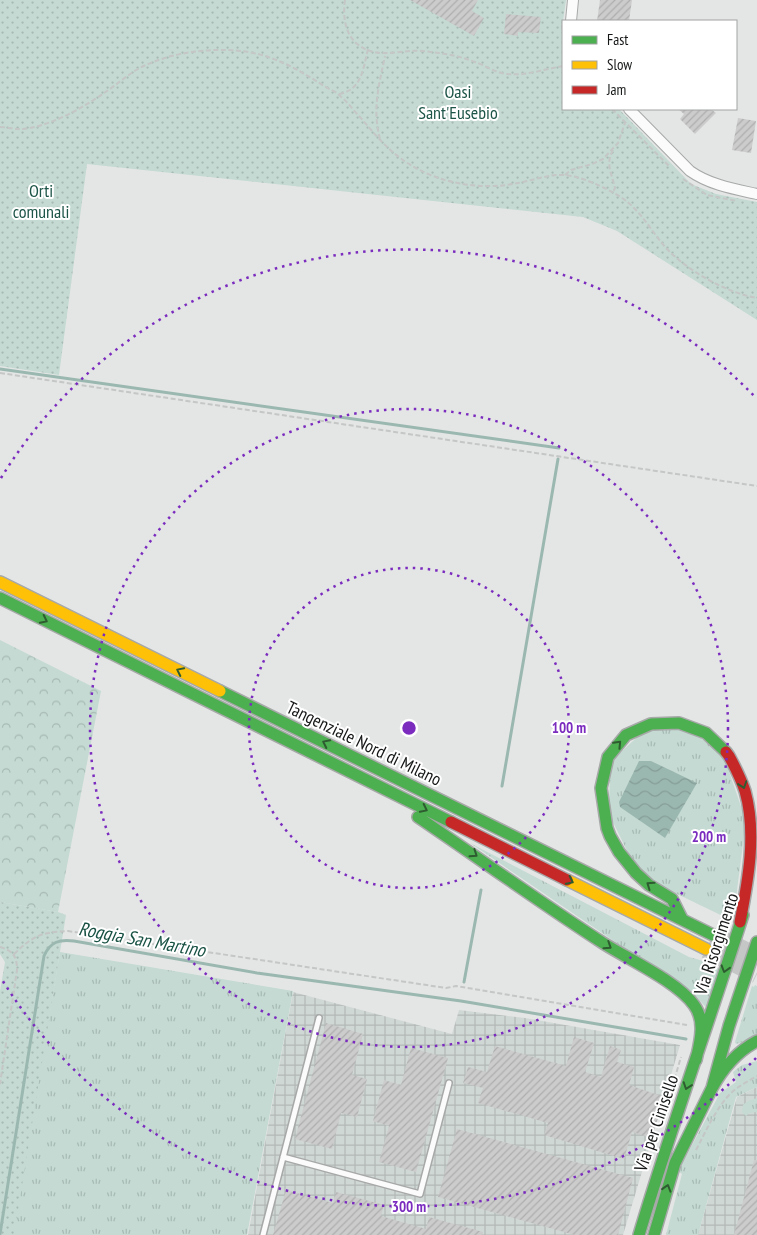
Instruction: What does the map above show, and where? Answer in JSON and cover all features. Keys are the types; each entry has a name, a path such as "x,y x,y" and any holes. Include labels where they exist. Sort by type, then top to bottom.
{"main road":[{"name":"Tangenziale Nord di Milano","path":"0,582 713,935"},
{"name":"Tangenziale Nord di Milano","path":"0,598 706,949"},
{"path":"173,684 238,726 406,810 604,944 678,989 696,1006 702,1021 702,1034 696,1060"},
{"path":"682,920 671,898 643,880 619,852 607,829 602,802 601,776 604,764 613,748 634,730 660,722 680,722 716,739 740,776 748,804 751,825 749,870 740,922"},
{"name":"Via Risorgimento","path":"709,1023 740,922 757,876"},
{"name":"Via per Cinisello","path":"654,1235 675,1164 712,1088 729,1026 757,942"},
{"name":"Via per Cinisello","path":"639,1235 662,1158 709,1023"},
{"path":"712,1088 722,1071 733,1058 757,1041"}],"street":[{"path":"571,20 573,0"},
{"path":"631,110 699,177 719,185 757,194"}],"lane":[{"path":"263,1235 319,1018"},
{"path":"283,1157 420,1194 450,1083"}],"path":[{"path":"344,0 347,29 356,42 368,49 385,54 417,51 453,55 507,74 524,74 562,66"},
{"path":"0,126 18,129 40,126 70,113 104,94 136,70 188,52 220,49 258,54 291,66 338,94 381,142 399,159 414,167 434,176 490,187 516,184 544,176 565,175 590,182 624,198 636,208 666,247 679,260 705,278 732,291 757,298"},
{"path":"338,94 349,92 358,83 368,49"},
{"path":"381,142 375,111 385,54"},
{"path":"565,175 570,170 603,159 618,142 625,122"},
{"path":"613,192 615,188 608,163 615,145"},
{"path":"0,373 757,486"},
{"path":"14,954 35,936 43,933 68,931 446,988 456,986 686,1025 691,1029"},
{"path":"0,947 14,954 17,962 0,1084"},
{"path":"696,1150 712,1121 731,1094 737,1088 757,1076"}],"shaded area":[{"path":"293,992 452,1034 459,1010 525,1018 680,1045 623,1235 248,1235"},
{"path":"757,1087 757,1235 698,1235 737,1097"}],"green space":[{"name":"Oasi Sant'Eusebio","path":"0,0 566,0 562,20 562,110 620,110 691,184 716,194 757,202 757,320 617,231 583,217 87,164 59,375 0,366"},
{"path":"0,640 101,691 58,912 0,902"},
{"path":"646,729 690,729 724,757 746,821 733,921 671,891 648,877 630,857 609,814 610,762"},
{"path":"470,843 689,957 719,969 708,1009 696,997"},
{"path":"0,902 66,915 14,1235 0,1235 0,991 5,962 0,954"},
{"path":"60,952 293,991 247,1235 12,1235"},
{"path":"755,985 757,986 757,1038 736,1044 752,986 754,987"},
{"path":"757,1061 757,1087 736,1097 698,1235 666,1235 682,1174 678,1171 720,1093 736,1082 733,1072 742,1065"},
{"path":"757,1098 757,1112 749,1113 746,1116 742,1112 743,1105"}],"water":[{"path":"639,761 651,761 697,783 665,838 620,807 619,802"}],"building":[{"path":"410,0 478,0 472,11 484,18 474,36"},
{"path":"600,0 632,0 629,20 597,20"},
{"path":"506,14 541,17 539,33 518,32 518,36 504,34"},
{"path":"679,110 712,110 716,113 695,134 680,119 684,114"},
{"path":"738,118 756,121 751,153 732,150"},
{"path":"326,1023 363,1034 352,1075 367,1079 357,1117 341,1113 332,1149 295,1139"},
{"path":"574,1037 594,1043 585,1072 601,1077 610,1046 621,1050 617,1062 634,1067 629,1085 664,1097 652,1138 632,1132 624,1159 544,1135 548,1123 478,1103 483,1088 463,1083 468,1067 487,1072 495,1046 566,1066"},
{"path":"411,1048 448,1058 416,1172 379,1162 389,1126 373,1121 384,1080 401,1085"},
{"path":"457,1129 633,1178 618,1235 575,1235 438,1197"},
{"path":"754,1160 757,1160 757,1235 734,1235"},
{"path":"286,1190 333,1203 336,1192 384,1205 381,1216 426,1229 429,1217 483,1232 482,1235 273,1235"}],"waterway":[{"path":"0,369 559,448"},
{"path":"502,786 558,459"},
{"path":"464,982 481,890"},
{"name":"Roggia San Martino","path":"0,1234 44,956 49,947 59,941 74,941 257,973 461,1001 686,1039"}],"tunnel":[{"path":"713,935 757,957"},
{"path":"706,949 757,974"}],"traffic: fast":[{"path":"0,598 451,822"},
{"path":"220,691 713,935"},
{"path":"682,919 672,899 649,885 636,873 619,852 610,836 601,788 608,757 626,735 651,724 679,723 706,733 726,752"},
{"path":"418,817 580,928 665,979 687,996 698,1011 701,1025 696,1060"},
{"path":"639,1235 743,915"},
{"path":"654,1235 675,1163 712,1088 729,1026 757,942"},
{"path":"712,1088 731,1061 749,1045 757,1041"}],"traffic: slow":[{"path":"0,582 220,691"},
{"path":"567,880 706,949"}],"traffic: jam":[{"path":"726,752 742,782 749,807 750,857 740,922"},
{"path":"451,822 567,880"}],"park label":[{"name":"Orti comunali","path":"41,200"}]}
